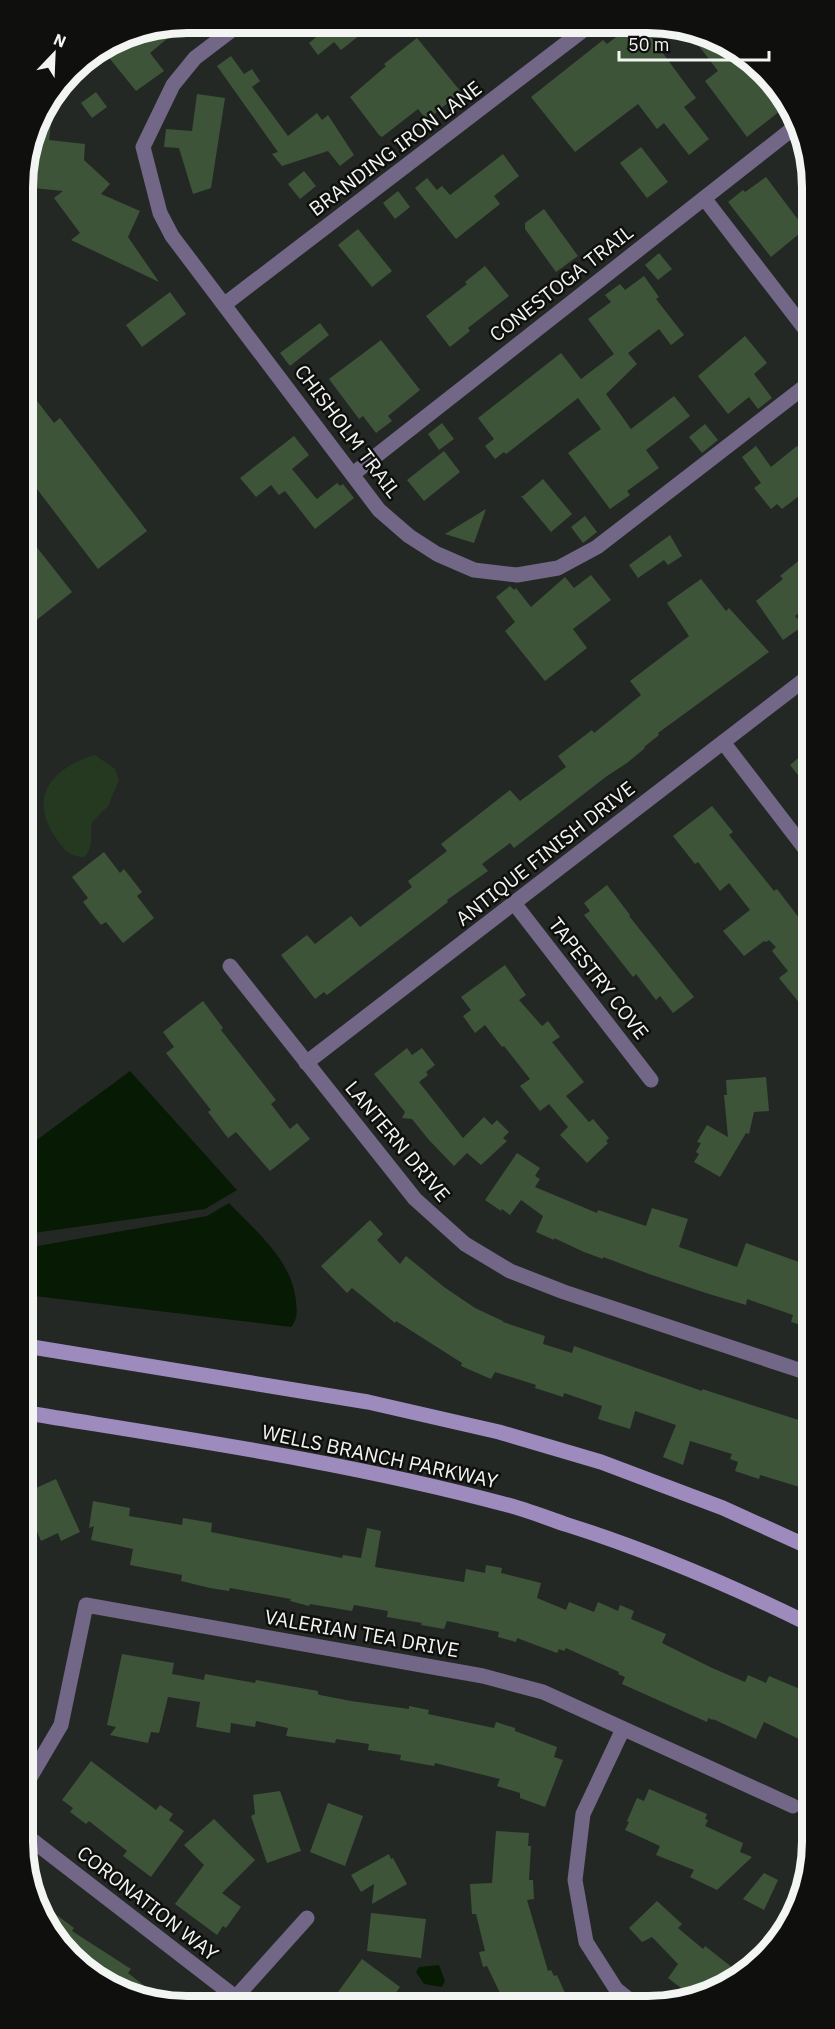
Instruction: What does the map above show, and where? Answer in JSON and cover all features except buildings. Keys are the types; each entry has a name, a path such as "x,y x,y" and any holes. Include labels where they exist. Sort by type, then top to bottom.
{"main road":[{"path":"33,1347 368,1402 499,1432 612,1466 723,1508 802,1544"},
{"name":"WELLS BRANCH PARKWAY","path":"33,1414 390,1475 506,1504 639,1548 741,1590 802,1619"}],"street":[{"name":"CHISHOLM TRAIL","path":"228,33 195,58 173,85 143,147 160,213 172,236 379,510 409,536 437,554 474,570 518,575 558,568 597,548 802,389"},
{"name":"BRANDING IRON LANE","path":"225,304 580,33"},
{"name":"CONESTOGA TRAIL","path":"353,474 791,130"},
{"path":"704,198 802,325"},
{"name":"ANTIQUE FINISH DRIVE","path":"306,1063 802,681"},
{"path":"723,742 802,845"},
{"name":"TAPESTRY COVE","path":"514,903 651,1080"},
{"name":"LANTERN DRIVE","path":"230,966 415,1199 465,1244 510,1271 553,1288 802,1371"},
{"name":"VALERIAN TEA DRIVE","path":"33,1773 61,1725 86,1605 483,1676 543,1692 793,1806"},
{"path":"623,1729 583,1814 575,1880 586,1942 616,1989 625,1996"},
{"name":"CORONATION WAY","path":"33,1841 234,1996"},
{"path":"242,1996 307,1918"}],"shaded area":[{"path":"95,755 115,769 119,780 108,806 92,822 91,844 88,853 85,857 80,857 68,852 56,838 44,809 45,797 49,786 67,767"},
{"path":"130,1071 237,1190 205,1209 33,1233 33,1143"},
{"path":"229,1203 271,1247 288,1272 293,1286 297,1308 296,1318 291,1327 33,1296 33,1247 207,1216"},
{"path":"439,1965 445,1981 442,1987 424,1984 416,1972 419,1967"}]}
